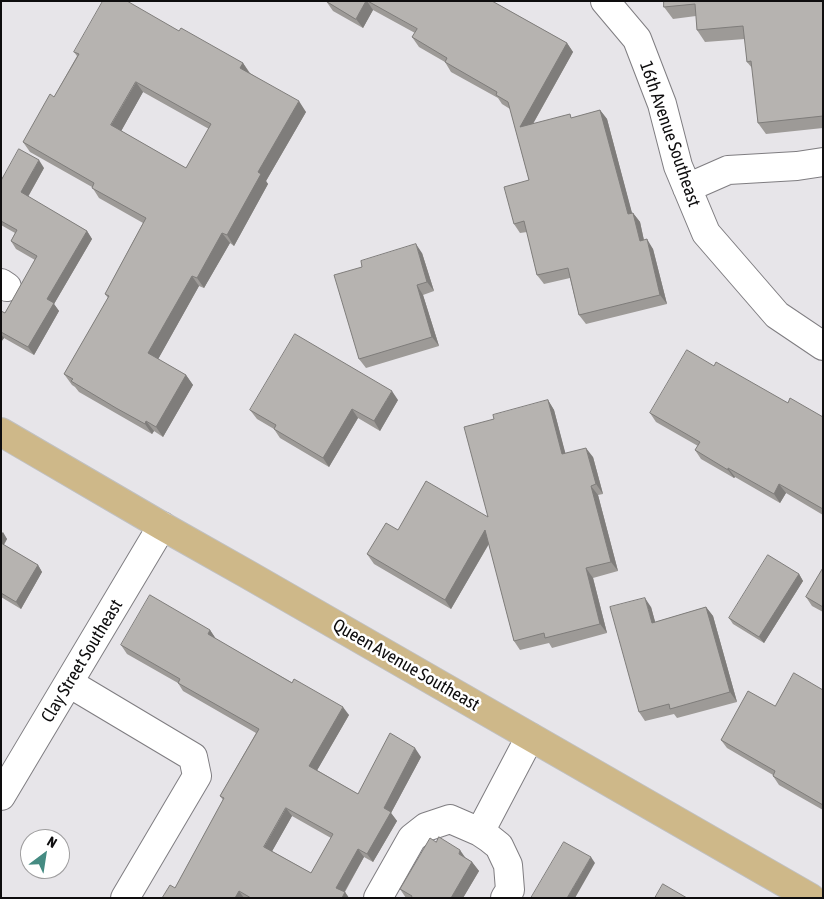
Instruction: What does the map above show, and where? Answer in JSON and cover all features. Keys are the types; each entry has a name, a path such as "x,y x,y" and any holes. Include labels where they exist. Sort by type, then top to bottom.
{"main road":[{"name":"Queen Avenue Southeast","path":"1,432 811,898"}],"street":[{"name":"16th Avenue Southeast","path":"606,1 637,39 662,104 678,166 706,233 777,315 823,346"},
{"path":"687,188 728,170 797,166 823,162"},
{"name":"Clay Street Southeast","path":"1,796 162,526"},
{"path":"68,683 193,757 196,776 125,898"},
{"path":"480,832 530,737"},
{"path":"378,898 412,838 426,826 450,819 480,832 500,846 508,865 510,890 505,898"}],"building":[{"path":"103,1 127,1 179,31 181,28 243,63 240,68 299,101 258,172 261,174 227,235 222,233 197,278 192,276 148,353 186,375 156,427 146,421 145,424 116,408 71,381 73,379 64,374 109,296 105,294 146,218 92,188 94,183 23,142 50,94 54,97 79,54 74,52","holes":["136,82 211,124 186,168 111,125"]},
{"path":"326,1 366,1 356,19"},
{"path":"368,1 492,1 567,43 520,127 570,114 571,118 600,110 628,214 633,213 640,241 647,239 660,295 579,315 568,268 537,275 524,221 514,224 504,187 529,180 508,102 496,95 497,92 445,62 447,58 412,37 417,29"},
{"path":"664,1 823,1 823,116 758,123 751,61 747,62 743,26 697,30 695,4 664,7"},
{"path":"19,149 39,160 21,192 87,231 47,299 54,303 28,347 1,332 1,311 5,313 37,256 11,241 17,230 1,221 1,181"},
{"path":"416,244 427,282 417,285 432,337 359,359 334,275 362,267 361,261"},
{"path":"295,334 392,391 374,421 352,409 323,458 274,429 276,425 250,410"},
{"path":"687,350 714,366 716,362 788,403 790,398 823,417 823,509 779,484 774,494 728,468 728,470 695,450 700,442 650,413"},
{"path":"548,400 562,454 586,448 596,484 591,486 611,562 586,568 600,624 545,638 544,633 514,641 485,530 445,600 367,554 386,523 398,530 426,481 488,517 464,427 494,419 493,415"},
{"path":"1,543 38,565 16,602 1,593"},
{"path":"768,555 799,574 759,637 729,618"},
{"path":"823,568 823,607 806,597"},
{"path":"150,595 210,630 208,634 292,683 294,679 343,707 309,766 358,794 390,733 415,748 384,808 391,812 367,854 358,849 336,888 345,892 342,898 251,898 239,891 235,898 162,898 170,885 175,888 224,798 220,796 259,729 178,683 180,679 121,645","holes":["286,808 333,834 311,873 264,847"]},
{"path":"645,598 652,623 706,607 730,692 670,709 669,704 639,712 610,607"},
{"path":"794,673 823,690 823,805 773,776 775,771 721,740 748,691 775,706"},
{"path":"439,837 460,850 459,854 472,862 451,898 411,898 412,896 400,889 430,838 436,842"},
{"path":"564,842 591,857 567,898 531,898"},
{"path":"663,884 687,898 655,898"}]}
